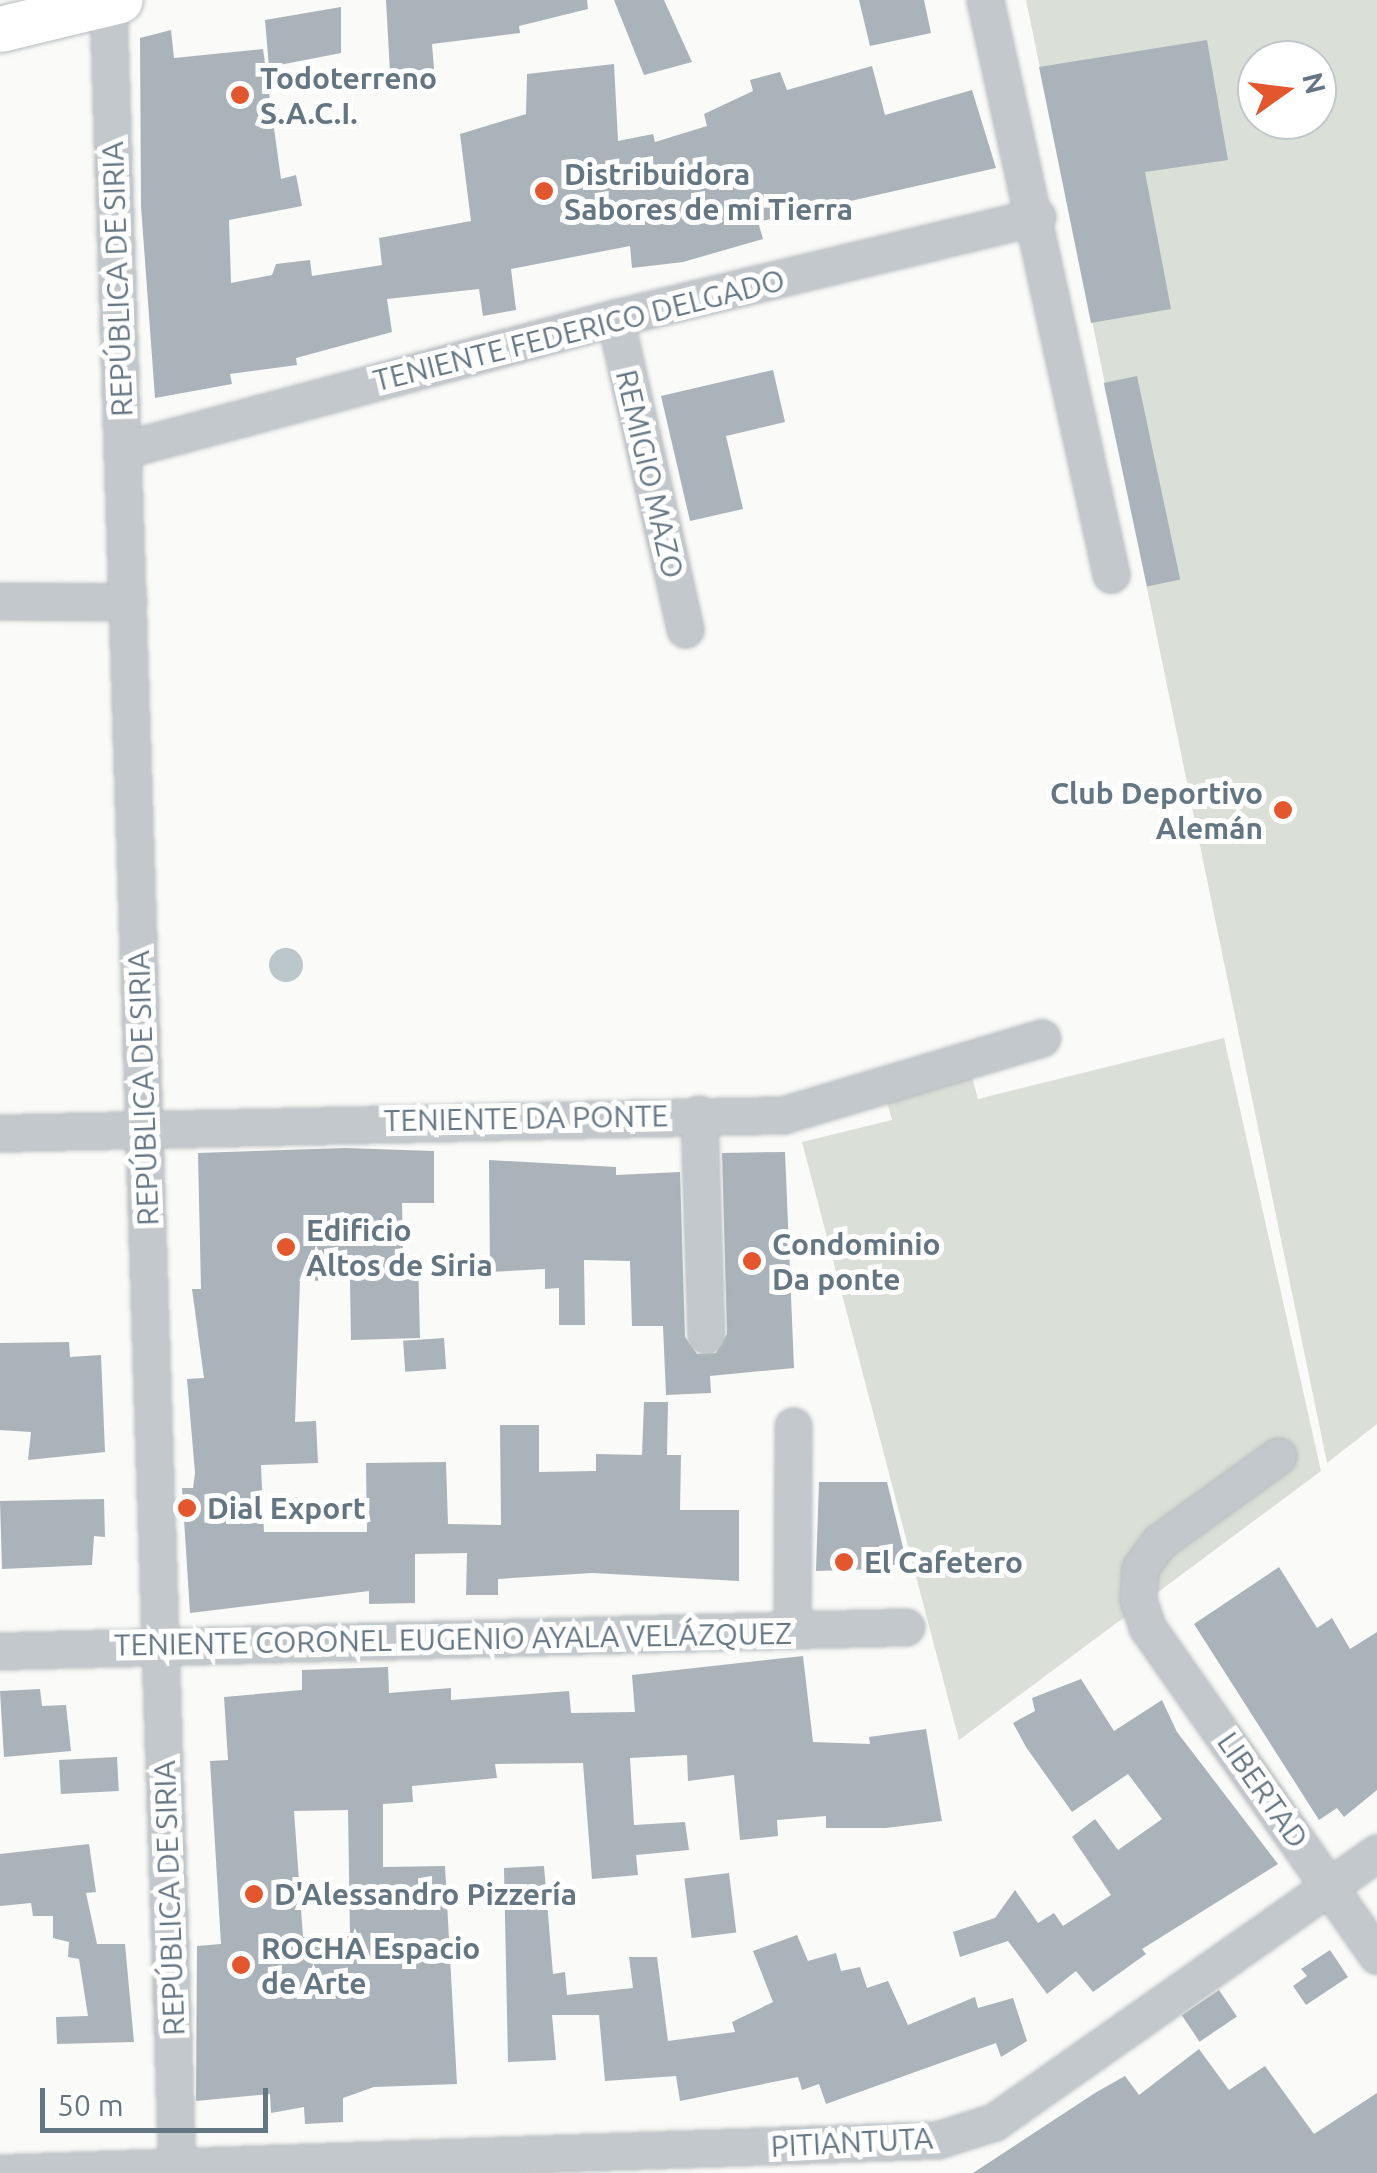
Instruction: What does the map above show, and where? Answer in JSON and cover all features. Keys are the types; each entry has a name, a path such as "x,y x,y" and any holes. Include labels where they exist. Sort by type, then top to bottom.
{"main road":[{"path":"0,29 114,2"}],"street":[{"path":"985,0 1037,217 1112,574"},
{"name":"REPÚBLICA DE SIRIA","path":"114,2 123,450 177,2170"},
{"name":"TENIENTE FEDERICO DELGADO","path":"123,450 615,318 1037,217"},
{"name":"REMIGIO MAZO","path":"615,318 685,629"},
{"path":"0,601 128,602"},
{"name":"TENIENTE DA PONTE","path":"0,1133 804,1111 1042,1038"},
{"path":"699,1114 706,1335"},
{"path":"792,1630 793,1426"},
{"name":"LIBERTAD","path":"1278,1456 1143,1558 1136,1583 1147,1627 1377,1954"},
{"name":"TENIENTE CORONEL EUGENIO AYALA VELÁZQUEZ","path":"0,1651 906,1627"},
{"name":"PITIANTUTA","path":"0,2172 177,2170 948,2137 994,2122 1377,1853"}],"shaded area":[{"name":"Club Deportivo Alemán","path":"1026,0 1377,0 1377,1424 1327,1463"},
{"path":"286,948 298,953 303,965 298,977 286,982 274,977 269,965 274,953"},
{"path":"1224,1038 1321,1471 959,1740 802,1142 892,1120 886,1098 971,1073 978,1099"}],"building":[{"path":"386,0 587,0 588,9 519,26 520,33 432,44 434,69 390,73"},
{"path":"614,0 664,0 692,62 644,75"},
{"path":"859,0 924,0 931,33 870,46"},
{"path":"341,7 341,53 269,67 265,20"},
{"path":"171,30 174,58 263,49 281,179 296,175 302,206 229,220 231,283 272,275 276,264 310,260 312,276 382,265 379,238 471,221 460,134 526,114 527,74 614,64 618,141 653,134 655,142 707,126 704,114 753,91 750,80 780,72 787,90 872,66 885,115 972,90 996,168 758,222 763,239 683,262 632,268 630,246 511,269 516,310 483,316 479,289 387,299 392,332 296,358 297,365 230,374 232,384 155,398 141,206 140,38"},
{"path":"1207,40 1228,160 1145,172 1171,309 1091,323 1039,67"},
{"path":"773,370 785,422 726,436 743,509 690,521 661,396"},
{"path":"1137,376 1180,579 1147,587 1104,383"},
{"path":"345,1148 434,1151 434,1203 402,1203 403,1259 418,1259 420,1338 351,1340 350,1280 300,1281 295,1422 316,1421 318,1463 261,1465 264,1532 367,1532 366,1463 446,1462 448,1524 501,1525 500,1425 539,1425 539,1472 596,1471 596,1454 642,1455 644,1402 668,1402 667,1455 681,1455 680,1510 739,1510 739,1581 592,1573 498,1579 498,1595 466,1595 467,1553 415,1554 415,1603 369,1604 369,1591 190,1613 182,1488 193,1488 195,1473 187,1379 204,1378 192,1289 201,1289 198,1153"},
{"path":"785,1152 794,1368 710,1376 711,1393 666,1395 663,1326 632,1326 630,1261 584,1260 585,1325 559,1325 559,1288 545,1289 545,1269 490,1272 489,1160 616,1167 616,1175 680,1172 685,1337 697,1354 716,1353 727,1334 722,1153"},
{"path":"444,1338 446,1369 405,1372 403,1341"},
{"path":"69,1342 70,1357 101,1355 105,1452 28,1460 31,1432 0,1430 0,1343"},
{"path":"819,1482 887,1482 908,1568 816,1571"},
{"path":"104,1499 105,1537 94,1536 92,1565 2,1569 0,1501"},
{"path":"1279,1567 1317,1628 1332,1618 1350,1649 1377,1632 1377,1790 1344,1817 1337,1808 1319,1820 1194,1624"},
{"path":"803,1656 813,1742 870,1744 869,1737 926,1729 942,1821 886,1828 826,1828 826,1816 777,1820 778,1836 740,1840 734,1775 688,1781 687,1755 630,1758 634,1825 685,1822 689,1850 636,1855 638,1875 592,1879 583,1763 495,1764 497,1778 412,1786 413,1802 383,1804 383,1867 445,1866 457,2084 374,2087 343,2098 343,2122 305,2124 304,2107 271,2113 270,2094 196,2101 197,1946 221,1944 210,1761 228,1760 224,1697 302,1690 302,1670 388,1667 389,1693 451,1688 451,1700 569,1691 571,1713 635,1712 632,1675","holes":["348,1810 350,1936 303,1937 294,1811"]},
{"path":"1081,1679 1114,1731 1162,1700 1177,1732 1278,1864 1142,1949 1146,1954 1093,1992 1076,1971 1047,1994 1008,1941 960,1957 953,1932 995,1918 1015,1890 1038,1923 1054,1913 1063,1926 1111,1895 1072,1837 1095,1819 1118,1850 1162,1819 1128,1774 1072,1812 1026,1747 1013,1723 1035,1711 1032,1698"},
{"path":"40,1689 42,1706 66,1705 71,1751 4,1757 0,1691"},
{"path":"117,1757 119,1791 61,1794 59,1760"},
{"path":"89,1844 96,1892 86,1893 97,1944 125,1944 134,2042 57,2044 56,2017 88,2016 79,1959 68,1957 69,1942 53,1938 53,1916 33,1916 31,1903 0,1906 0,1854"},
{"path":"544,1866 553,1974 565,1972 567,1995 633,1988 629,1957 657,1957 668,2041 735,2032 732,2022 773,2002 753,1951 797,1935 808,1961 836,1953 841,1971 860,1967 867,1988 888,1981 908,2025 975,1997 978,2008 1013,1998 1027,2041 1001,2057 996,2043 826,2104 819,2084 802,2090 798,2077 680,2101 676,2076 605,2081 599,2015 552,2015 556,2060 508,2062 504,1868"},
{"path":"729,1873 736,1933 692,1938 684,1878"},
{"path":"1330,1950 1348,1977 1306,2005 1293,1986 1307,1976 1301,1969"},
{"path":"1219,1990 1237,2017 1200,2042 1182,2015"},
{"path":"1199,2049 1229,2090 1265,2066 1314,2134 1377,2093 1377,2173 973,2173 1125,2076 1139,2095"}],"place":[{"name":"Todoterreno S.A.C.I.","path":"240,95"},
{"name":"Distribuidora Sabores de mi Tierra","path":"544,191"},
{"name":"Club Deportivo Alemán","path":"1283,810"},
{"name":"Edificio Altos de Siria","path":"286,1247"},
{"name":"Condominio Da ponte","path":"752,1261"},
{"name":"Dial Export","path":"187,1508"},
{"name":"El Cafetero","path":"844,1562"},
{"name":"D'Alessandro Pizzería","path":"254,1894"},
{"name":"ROCHA Espacio de Arte","path":"241,1965"}]}
